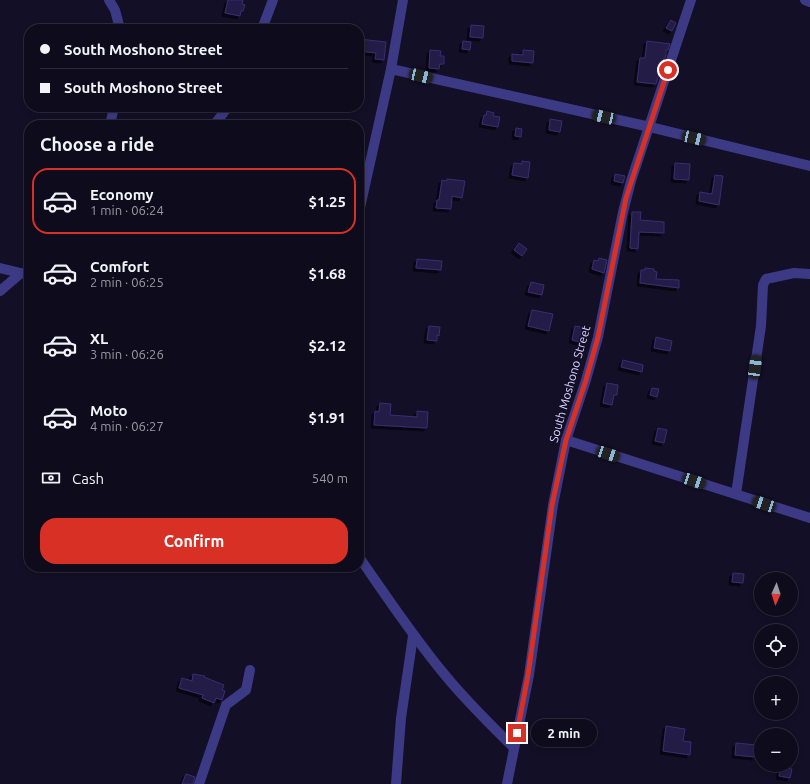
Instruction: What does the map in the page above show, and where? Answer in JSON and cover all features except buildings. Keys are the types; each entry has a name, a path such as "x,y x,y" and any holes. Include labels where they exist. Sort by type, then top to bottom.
{"street":[{"path":"109,0 115,10 119,24"},
{"path":"264,24 273,0"},
{"path":"364,190 391,69 403,0"},
{"name":"South Moshono Street","path":"507,784 528,675 552,505 566,440 586,380 598,337 626,198 691,0"},
{"path":"804,0 810,2"},
{"path":"391,69 650,127 810,166"},
{"path":"218,120 224,112"},
{"path":"0,268 24,274"},
{"path":"736,494 761,326 763,284 766,279 794,273 810,274"},
{"path":"0,291 24,275"},
{"path":"566,440 810,518"},
{"path":"364,564 413,636 461,695 514,748"},
{"path":"396,784 402,718 413,636"},
{"path":"199,784 226,705 229,701 246,690 250,670"}],"route":[{"path":"517,733 528,675 552,505 566,440 586,380 598,337 626,198 668,70"}]}
